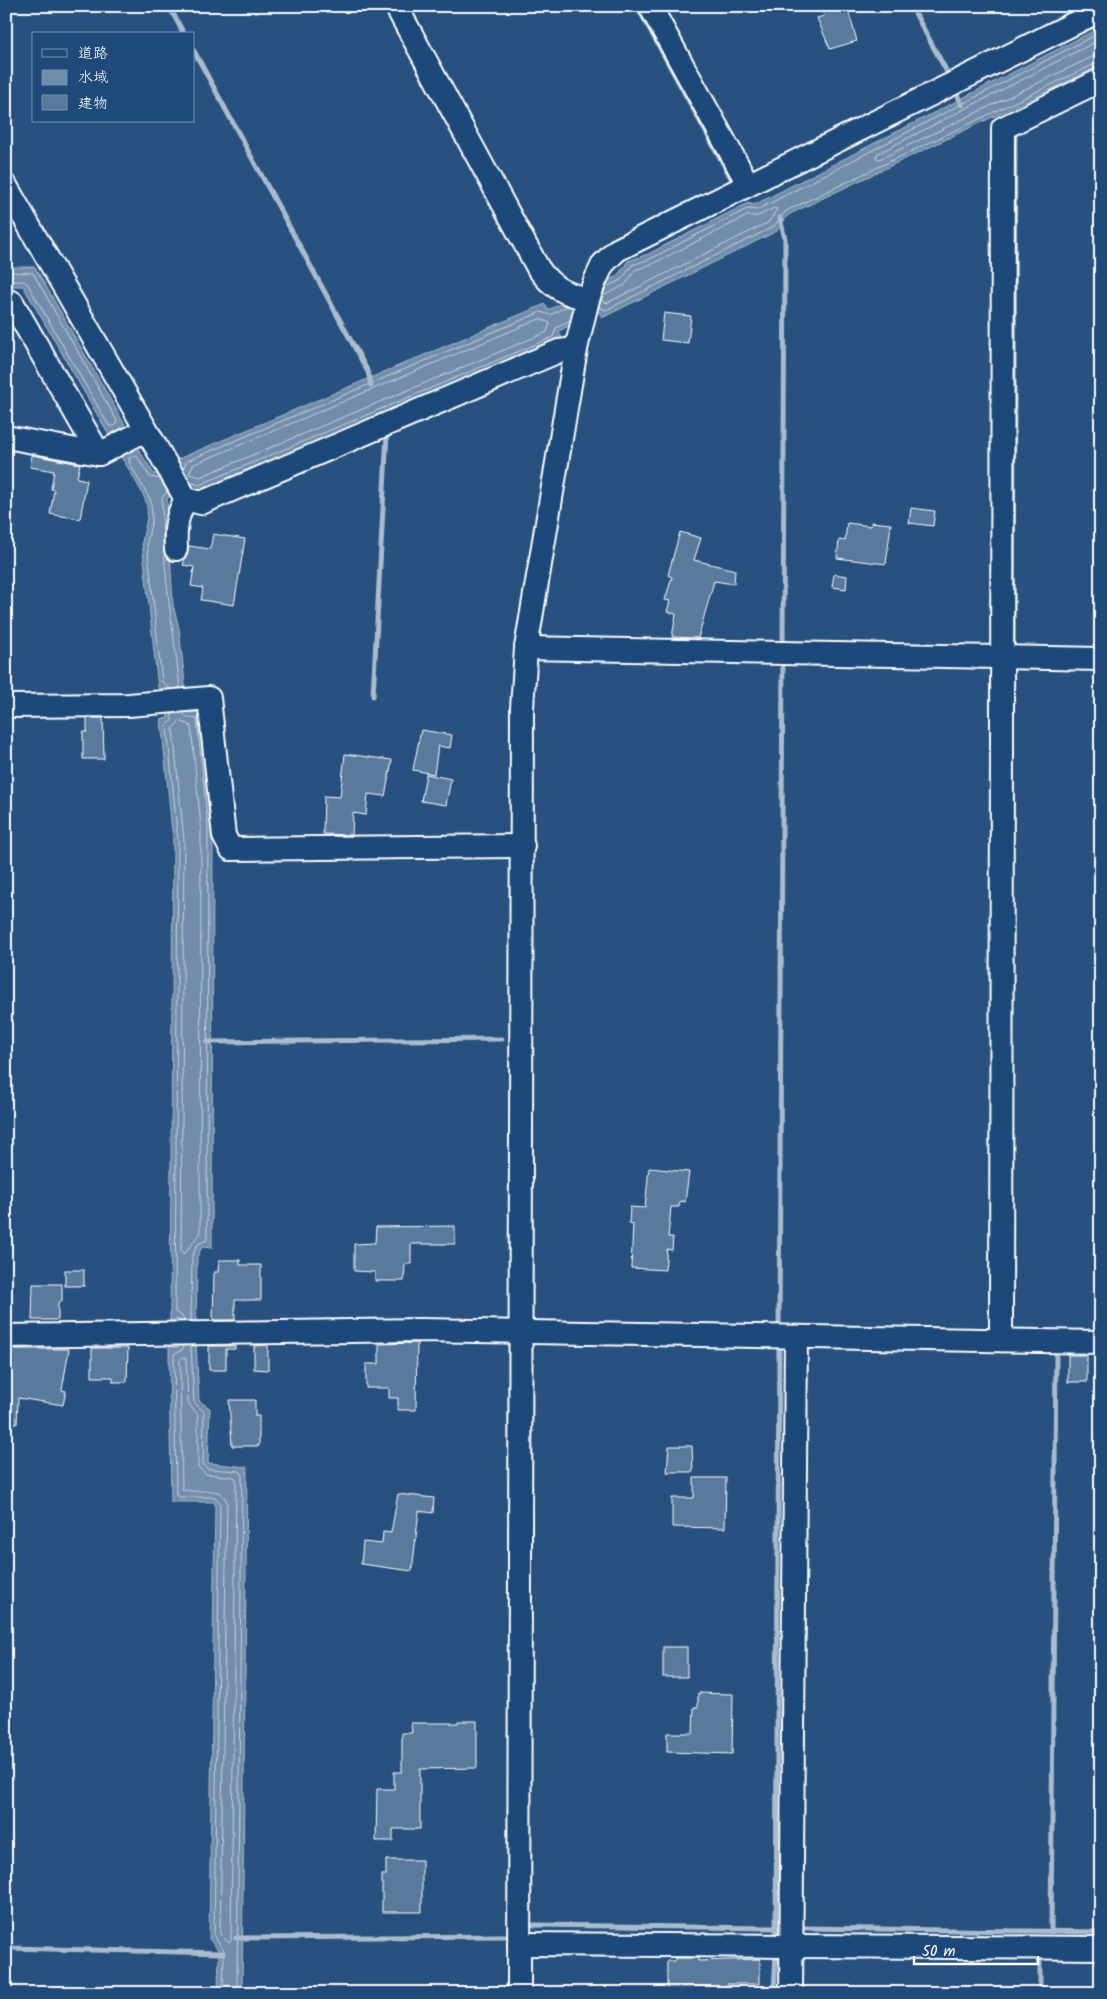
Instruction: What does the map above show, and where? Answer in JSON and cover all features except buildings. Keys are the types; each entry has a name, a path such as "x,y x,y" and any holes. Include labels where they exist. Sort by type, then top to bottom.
{"street":[{"path":"396,6 538,268 548,282 565,294 591,290"},
{"path":"650,6 748,184"},
{"path":"519,1993 522,708 526,648 581,324 591,290 603,264 617,250 1101,10"},
{"path":"1001,1339 1003,128 1101,80"},
{"path":"6,186 122,442"},
{"path":"12,302 122,442"},
{"path":"6,437 122,442 165,461 185,496 202,503 559,351 576,349"},
{"path":"176,549 175,524 185,496"},
{"path":"526,648 1101,659"},
{"path":"6,706 129,705 209,698 224,836 231,849 523,846"},
{"path":"6,1336 421,1330 784,1338 1001,1339 1101,1342"},
{"path":"784,1338 781,1944 791,1993"},
{"path":"520,1944 781,1944 1101,1948"}],"water":[{"path":"1101,27 1101,65 788,215 777,231 602,318 598,311 559,331 562,338 194,492 192,486 167,498 173,605 179,628 188,712 201,712 213,827 212,1248 202,1247 197,1257 196,1340 199,1401 210,1408 208,1463 247,1467 242,1993 218,1993 219,1951 209,1939 215,1502 171,1502 169,1347 179,1347 179,1319 170,1321 173,841 161,719 168,718 166,689 158,688 142,542 147,507 142,492 121,457 127,453 115,432 109,435 23,286 6,286 6,267 35,267 125,425 119,429 131,450 137,447 154,474 180,465 178,459 545,304 548,310 617,276 628,261 648,254 748,203 754,205"}],"waterway":[{"path":"169,6 183,32"},
{"path":"637,6 731,178"},
{"path":"911,6 947,72"},
{"path":"195,53 368,372 371,385"},
{"path":"957,94 962,105"},
{"path":"1013,646 1015,133"},
{"path":"780,218 785,239 783,647"},
{"path":"373,696 387,433"},
{"path":"779,1332 783,658"},
{"path":"207,1042 502,1039"},
{"path":"776,1939 779,1343"},
{"path":"1051,1931 1056,1352"},
{"path":"534,1925 778,1928"},
{"path":"805,1928 1101,1932"},
{"path":"236,1938 505,1936"},
{"path":"6,1948 223,1953"},
{"path":"774,1993 776,1950"},
{"path":"1040,1958 1040,1993"}]}
